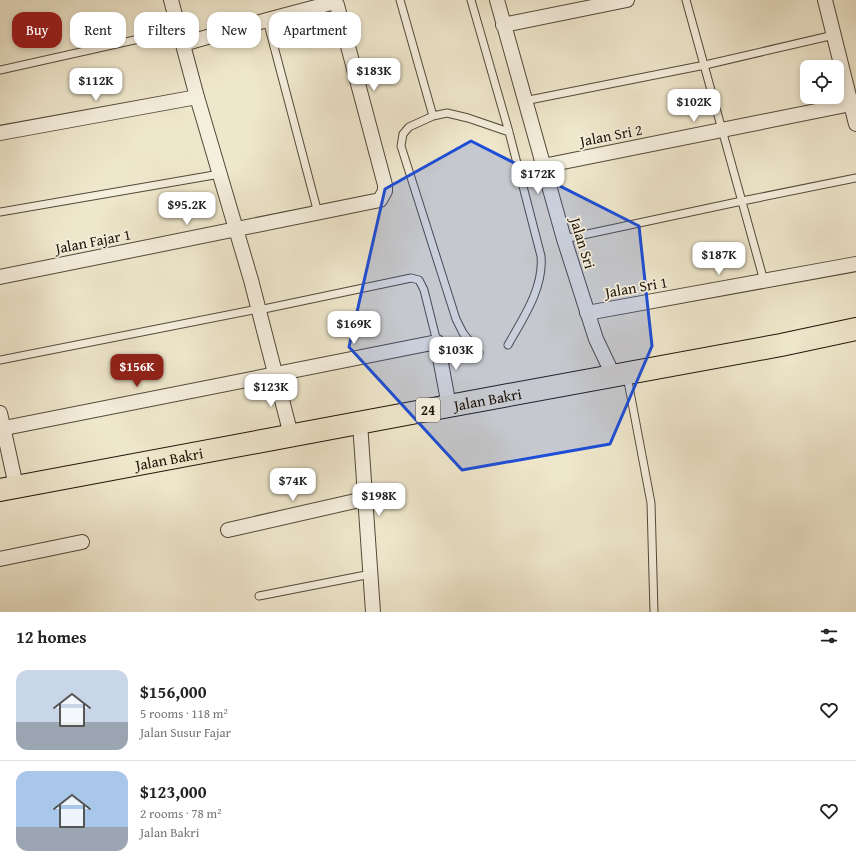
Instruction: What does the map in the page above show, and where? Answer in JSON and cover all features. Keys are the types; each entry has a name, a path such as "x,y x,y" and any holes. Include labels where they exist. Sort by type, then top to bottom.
{"main road":[{"name":"Jalan Bakri","path":"8,488 780,345 856,329"}],"street":[{"path":"171,0 174,12"},
{"name":"Jalan Sri","path":"497,0 524,101 587,313 596,339 620,375"},
{"path":"503,25 627,0"},
{"path":"825,0 856,124"},
{"name":"Jalan Fajar 1","path":"0,277 380,200 383,197 385,185 337,5 335,2 267,20"},
{"path":"199,39 267,20"},
{"path":"184,48 236,229 291,435"},
{"path":"0,133 197,97"},
{"name":"Jalan Sri 2","path":"543,166 850,104"},
{"name":"Jalan Sri 1","path":"587,313 856,264"},
{"path":"2,428 437,342 449,406"},
{"path":"0,414 8,488"},
{"path":"360,423 364,499 373,612"},
{"path":"228,530 364,499"},
{"path":"0,559 82,542"}],"lane":[{"path":"400,0 433,116"},
{"path":"471,0 509,132 541,256 542,267 532,301 508,345"},
{"path":"686,0 764,281"},
{"path":"267,20 318,213"},
{"path":"524,101 705,65 834,35"},
{"path":"0,70 134,40"},
{"path":"479,353 463,333 456,319 401,146 403,134 409,127 433,116 447,112 509,132"},
{"path":"0,212 220,174"},
{"path":"564,239 742,200 856,178"},
{"path":"0,360 411,278 419,280 424,290 437,342"},
{"path":"620,375 651,504 654,612"},
{"path":"259,596 371,574"}],"highlighted area":[{"path":"471,141 639,226 652,346 610,444 462,470 349,347 385,189"}]}
